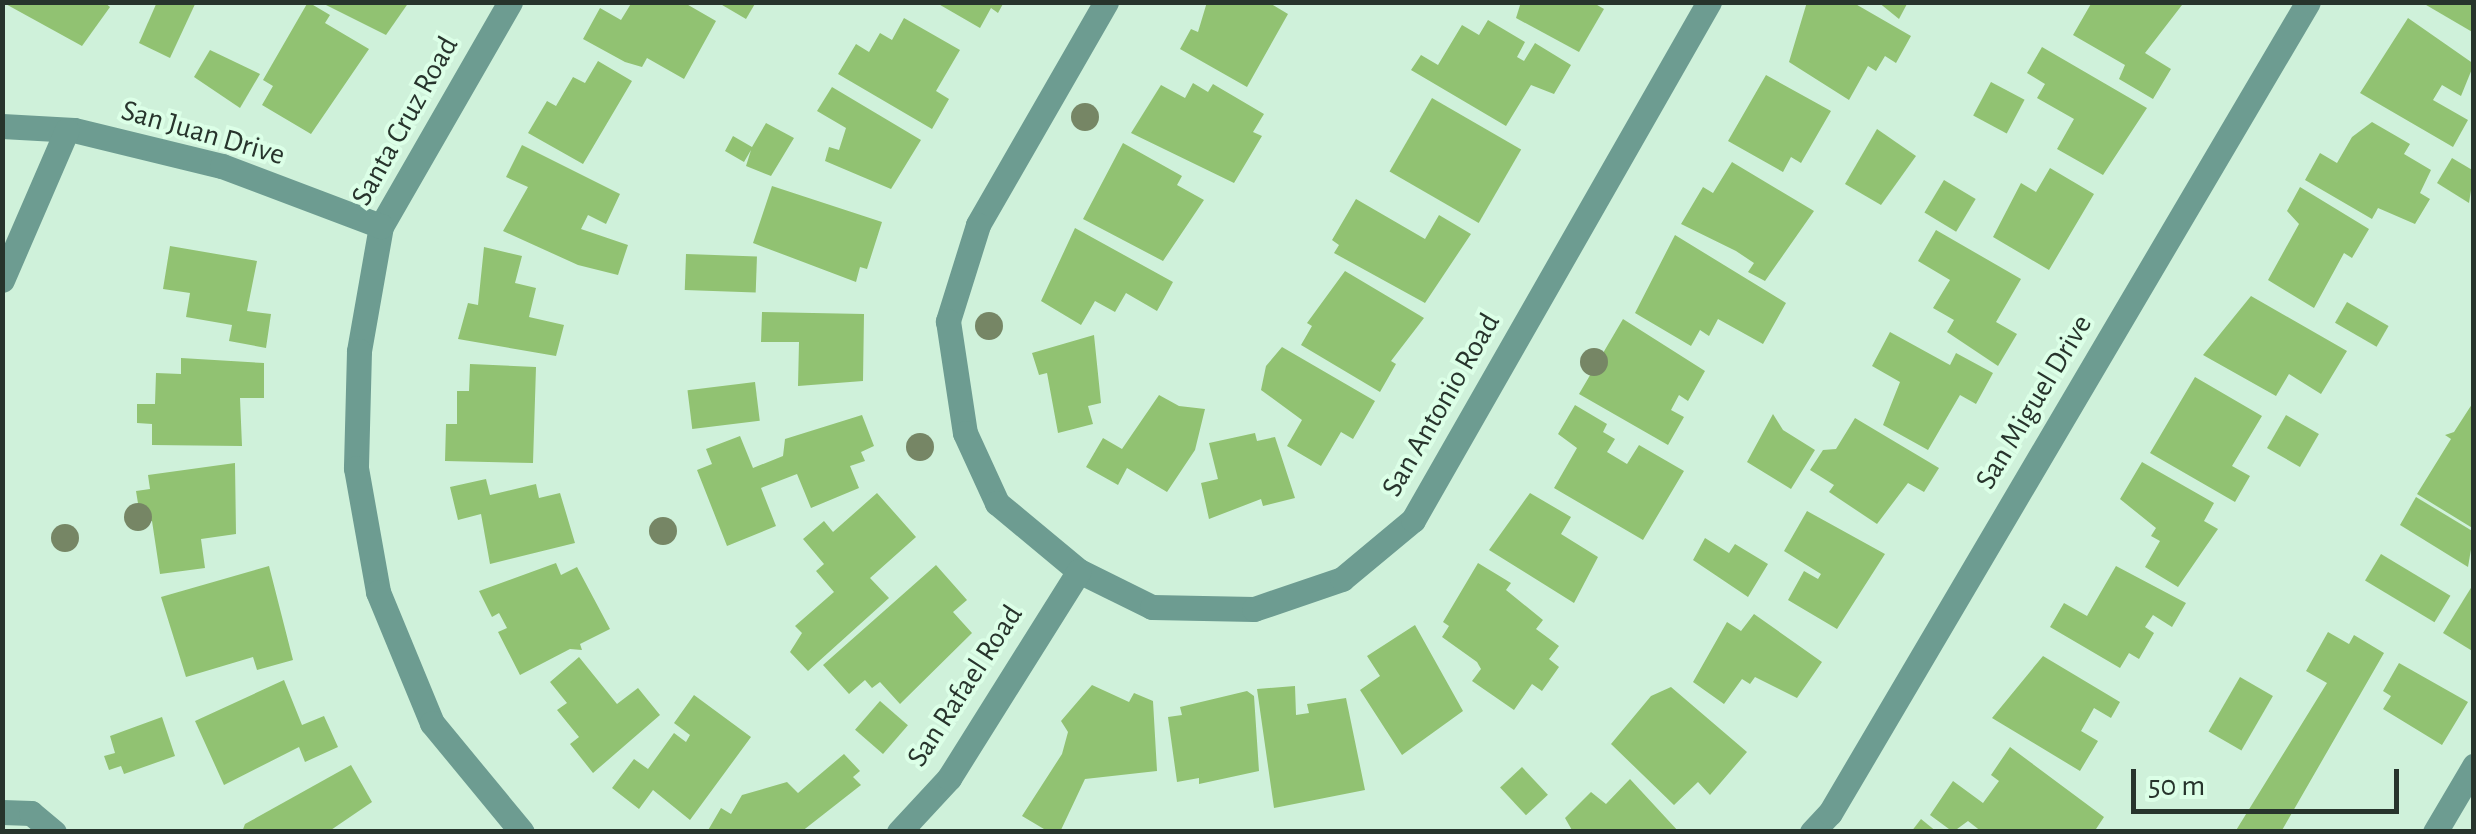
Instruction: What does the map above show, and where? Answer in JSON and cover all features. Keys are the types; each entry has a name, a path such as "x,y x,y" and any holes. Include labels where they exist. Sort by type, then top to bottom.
{"street":[{"name":"Santa Cruz Road","path":"510,2 381,226 359,350 356,468 378,592 432,723 522,832"},
{"name":"San Antonio Road","path":"1106,2 978,225 948,321 965,433 998,503 1079,571 1152,607 1254,608 1342,579 1413,520 1709,2"},
{"name":"San Miguel Drive","path":"1812,832 1830,812 2308,2"},
{"name":"San Juan Drive","path":"2,126 67,130 222,166 381,226"},
{"path":"2,280 67,130"},
{"name":"San Rafael Road","path":"899,832 949,778 1079,571"},
{"path":"2435,832 2474,766"},
{"path":"2,812 31,813 54,832"}],"building":[{"path":"2,2 104,2 110,7 82,46"},
{"path":"157,2 196,2 170,58 139,43"},
{"path":"308,2 330,15 325,23 369,49 311,134 262,105 273,86 263,80"},
{"path":"320,2 409,2 386,35"},
{"path":"632,2 683,2 716,21 684,79 647,58 642,67 625,62 583,39 600,8 621,20"},
{"path":"717,2 756,2 746,19"},
{"path":"935,2 1004,2 998,13 991,8 980,28"},
{"path":"1207,2 1268,2 1288,14 1247,87 1180,49 1191,29 1198,32"},
{"path":"1521,2 1592,2 1604,9 1579,52 1516,18"},
{"path":"1807,2 1852,2 1911,36 1896,63 1885,56 1876,71 1868,66 1849,100 1789,62"},
{"path":"1878,2 1908,2 1899,19"},
{"path":"2092,2 2182,5 2145,53 2171,69 2153,99 2119,79 2125,65 2073,35"},
{"path":"2421,2 2474,2 2474,33"},
{"path":"904,18 960,50 936,91 949,99 932,129 838,74 856,44 869,52 880,33 892,40"},
{"path":"2408,18 2474,64 2461,96 2442,85 2433,100 2468,120 2453,147 2360,93"},
{"path":"1488,20 1525,42 1517,57 1524,61 1535,43 1571,65 1554,94 1531,85 1506,126 1411,70 1421,55 1438,65 1462,25 1479,35"},
{"path":"2042,47 2147,108 2103,175 2057,149 2074,119 2037,98 2045,84 2027,73"},
{"path":"210,50 260,74 240,108 194,77"},
{"path":"598,61 632,81 583,164 528,133 547,101 556,106 573,77 585,83"},
{"path":"1766,75 1831,111 1801,163 1791,157 1783,172 1728,141"},
{"path":"1991,82 2025,100 2007,133 1973,116"},
{"path":"1193,83 1208,92 1213,84 1264,114 1253,132 1262,136 1234,183 1131,133 1161,85 1185,98"},
{"path":"832,87 921,140 891,189 825,161 829,147 839,150 846,128 817,111"},
{"path":"1432,98 1521,150 1479,223 1390,172"},
{"path":"2372,122 2410,144 2404,154 2431,170 2420,193 2430,199 2415,224 2378,208 2372,219 2305,180 2320,153 2337,163 2352,137"},
{"path":"766,123 794,138 771,176 746,166 751,150 744,162 725,151 733,136 752,147"},
{"path":"1877,129 1916,156 1881,205 1845,184"},
{"path":"1123,143 1182,176 1177,185 1204,200 1163,261 1083,219"},
{"path":"522,145 620,194 606,224 588,215 581,229 628,245 618,275 578,265 503,231 528,187 506,177"},
{"path":"2452,158 2474,171 2469,203 2437,183"},
{"path":"1732,162 1814,211 1765,281 1748,272 1754,263 1681,224 1703,187 1713,193"},
{"path":"2050,168 2094,194 2049,270 1993,237 2021,183 2036,192"},
{"path":"1944,180 1976,199 1956,232 1924,213"},
{"path":"772,186 882,222 867,269 860,267 856,282 753,243"},
{"path":"2300,187 2369,229 2352,258 2344,253 2314,308 2268,280 2299,224 2287,211"},
{"path":"1356,199 1425,239 1439,215 1471,234 1425,303 1334,253 1339,245 1332,240"},
{"path":"1075,228 1173,282 1157,311 1126,293 1115,312 1095,301 1081,325 1041,301"},
{"path":"1936,230 2021,279 1996,322 2017,334 1998,366 1947,332 1954,320 1933,308 1950,280 1918,261"},
{"path":"1675,235 1786,303 1763,344 1718,319 1709,336 1700,330 1691,346 1635,313"},
{"path":"170,246 257,261 247,311 271,314 266,348 229,341 232,325 186,317 190,293 163,289"},
{"path":"484,247 522,256 515,283 536,288 529,317 564,325 556,356 458,339 468,303 478,305"},
{"path":"686,254 757,256 756,292 685,290"},
{"path":"1345,271 1424,318 1391,361 1396,364 1380,392 1301,345 1312,326 1307,323"},
{"path":"2251,296 2347,351 2321,394 2289,374 2276,396 2203,355"},
{"path":"2347,302 2389,326 2377,347 2335,323"},
{"path":"762,312 864,314 863,381 798,386 799,342 761,342"},
{"path":"1623,319 1705,371 1688,401 1679,395 1671,410 1684,417 1668,445 1579,394"},
{"path":"1890,332 1950,365 1956,353 1993,373 1976,404 1960,395 1928,450 1883,425 1900,382 1872,366"},
{"path":"1094,335 1101,403 1088,406 1093,424 1058,433 1047,373 1039,375 1032,353"},
{"path":"1282,347 1375,401 1353,439 1341,432 1321,466 1287,446 1302,420 1261,390 1266,366"},
{"path":"181,358 264,363 264,398 240,398 242,446 152,445 152,424 137,423 137,404 155,404 156,373 181,374"},
{"path":"470,364 536,367 533,463 445,461 446,424 457,424 457,391 469,391"},
{"path":"2195,377 2262,416 2232,466 2250,476 2235,502 2150,453"},
{"path":"755,382 760,421 692,429 688,390"},
{"path":"1159,395 1179,406 1205,409 1195,450 1167,492 1127,468 1118,485 1086,467 1103,438 1122,449"},
{"path":"2474,401 2474,529 2417,494 2451,439 2445,435 2454,432"},
{"path":"1575,405 1607,424 1603,432 1615,439 1607,452 1627,464 1639,445 1684,471 1643,540 1554,488 1577,448 1558,434"},
{"path":"1773,414 1783,430 1815,450 1791,489 1747,462"},
{"path":"862,415 874,446 861,452 865,461 850,466 859,488 811,508 797,474 761,488 776,526 727,546 697,470 712,464 706,449 740,436 753,468 783,456 785,439"},
{"path":"2286,415 2319,434 2300,467 2267,448"},
{"path":"1855,418 1939,468 1924,492 1908,483 1877,524 1829,492 1834,485 1810,470 1823,450 1836,449"},
{"path":"1255,433 1257,441 1275,437 1295,498 1263,506 1261,499 1209,519 1201,483 1218,479 1209,443"},
{"path":"2142,462 2214,503 2204,521 2218,529 2178,587 2145,567 2160,541 2151,536 2156,528 2120,499"},
{"path":"235,463 236,534 201,539 205,568 160,574 152,521 141,522 136,491 150,489 148,475"},
{"path":"486,479 490,495 536,484 539,498 560,493 575,543 490,564 481,514 458,520 450,487"},
{"path":"877,493 916,537 870,578 889,598 808,671 790,652 802,633 795,626 834,592 816,571 824,564 803,539 824,521 833,532"},
{"path":"1530,493 1571,517 1561,534 1598,557 1574,603 1489,550"},
{"path":"2416,497 2474,532 2468,567 2400,525"},
{"path":"1807,511 1885,554 1837,629 1788,600 1804,571 1818,579 1821,574 1784,551"},
{"path":"1705,538 1729,553 1735,544 1768,564 1748,597 1693,560"},
{"path":"2381,554 2450,596 2434,622 2365,581"},
{"path":"556,563 561,575 577,567 610,629 580,644 582,650 570,649 520,675 498,632 507,628 499,613 492,617 479,591"},
{"path":"1478,563 1511,583 1506,590 1543,620 1536,629 1559,646 1549,659 1559,667 1542,691 1532,684 1514,710 1472,681 1481,669 1477,662 1442,637 1449,626 1443,622"},
{"path":"936,565 967,600 953,612 972,633 900,704 880,682 872,688 865,680 849,694 823,665"},
{"path":"269,566 293,660 257,670 253,657 186,677 161,597"},
{"path":"2116,566 2186,603 2172,627 2153,615 2145,627 2154,633 2139,659 2129,653 2120,668 2050,627 2064,603 2087,616"},
{"path":"2474,583 2474,652 2443,633"},
{"path":"1754,614 1822,662 1797,698 1755,677 1750,684 1742,679 1724,704 1693,682 1727,622 1741,631"},
{"path":"1415,625 1463,711 1402,755 1360,690 1380,676 1367,656"},
{"path":"2328,632 2349,644 2354,635 2384,653 2281,832 2235,832 2327,683 2306,671"},
{"path":"2043,656 2120,702 2111,718 2094,708 2081,731 2098,741 2080,771 1992,718"},
{"path":"579,657 617,704 638,688 660,715 593,773 570,744 579,737 557,710 567,703 550,682"},
{"path":"2399,663 2468,702 2442,745 2383,709 2391,696 2383,691"},
{"path":"2240,677 2273,696 2241,751 2208,732"},
{"path":"284,680 302,725 324,716 338,747 305,762 299,747 224,785 195,721"},
{"path":"1092,685 1129,702 1134,693 1153,701 1157,771 1085,779 1060,832 1049,832 1022,816 1062,754 1068,732 1061,721"},
{"path":"1295,686 1296,715 1309,713 1307,704 1346,698 1365,790 1274,808 1257,689"},
{"path":"1671,687 1747,752 1710,795 1698,782 1674,805 1611,744 1651,696"},
{"path":"1247,691 1254,696 1259,771 1199,784 1199,778 1177,782 1168,717 1182,715 1180,707"},
{"path":"694,695 751,737 690,820 653,790 639,809 612,788 634,759 648,769 674,733 686,742 690,735 674,723"},
{"path":"880,701 908,725 883,754 855,730"},
{"path":"162,717 175,756 124,774 121,766 109,770 104,756 115,753 110,736"},
{"path":"2010,747 2104,817 2094,832 1982,832 1968,821 1953,832 1930,815 1953,781 1983,803 1999,781 1991,775"},
{"path":"844,754 860,771 853,777 861,785 801,832 707,832 721,808 731,814 742,795 787,782 798,793"},
{"path":"351,765 372,802 328,832 242,832 245,824"},
{"path":"1522,767 1548,795 1526,815 1500,787"},
{"path":"1630,779 1679,832 1573,832 1565,818 1591,792 1606,804"},
{"path":"1921,819 1937,832 1911,832"}]}
